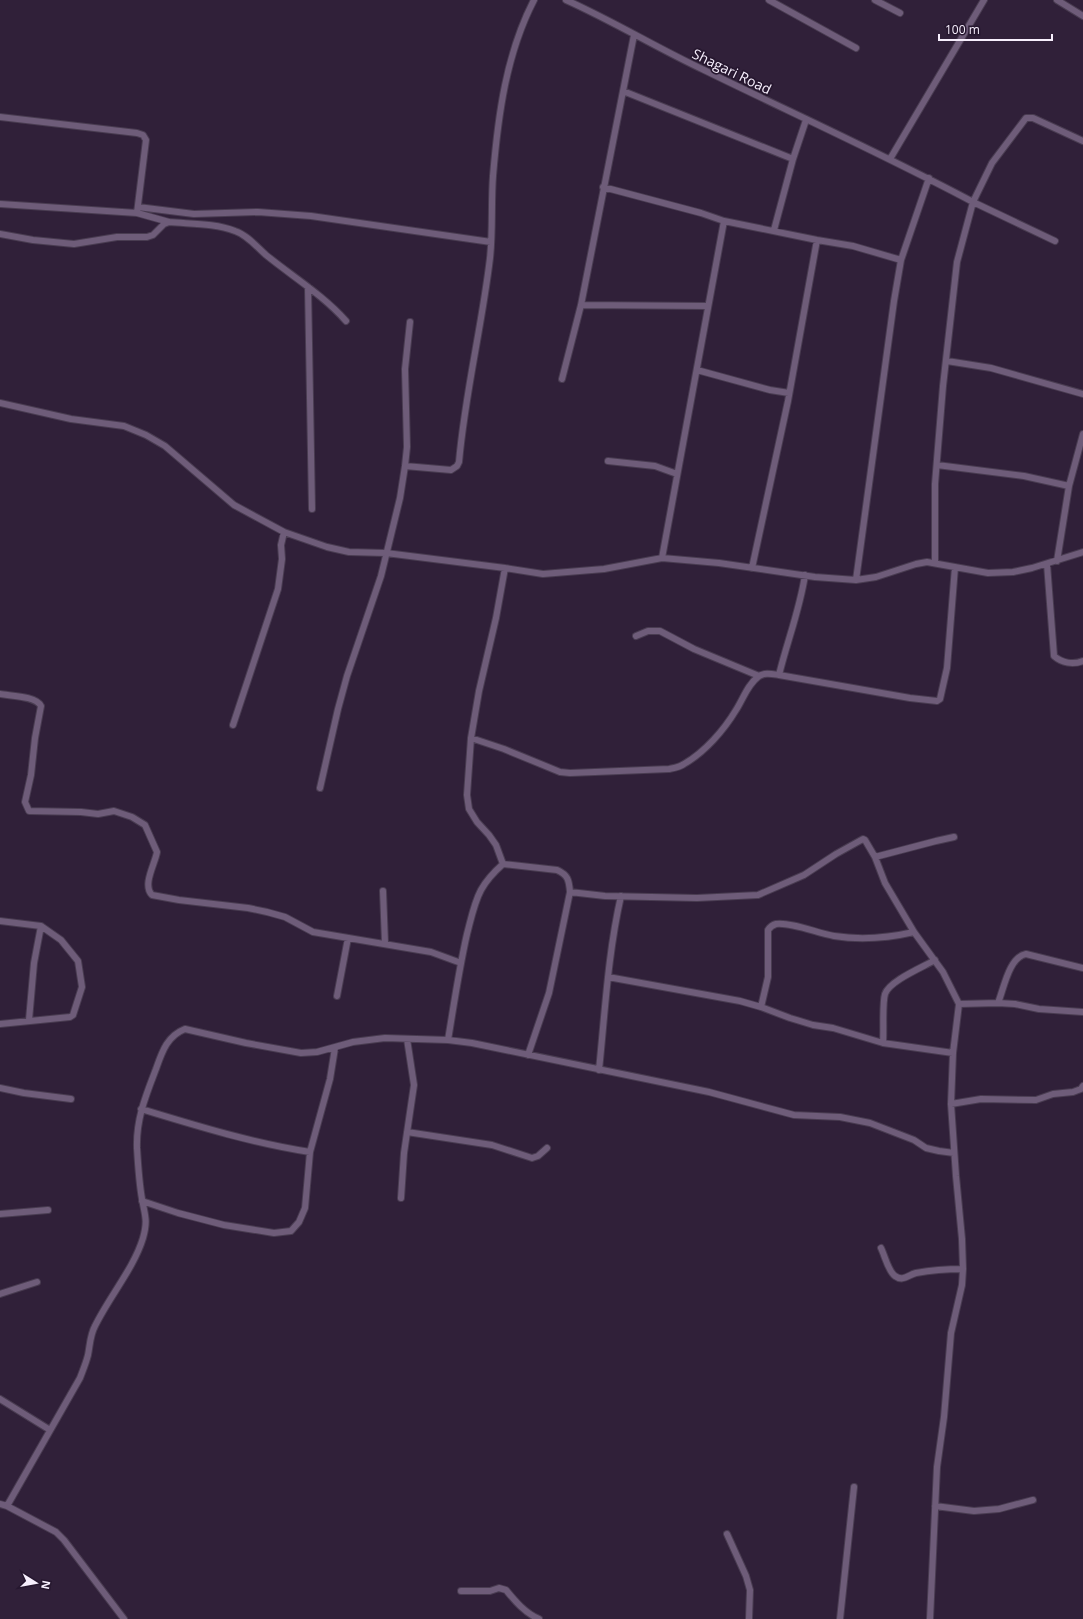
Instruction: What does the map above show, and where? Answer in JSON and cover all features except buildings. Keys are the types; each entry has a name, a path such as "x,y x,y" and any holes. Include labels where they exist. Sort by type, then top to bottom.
{"street":[{"path":"406,466 451,470 457,466 459,462 463,418 486,293 491,242 494,176 501,103 515,47 534,0"},
{"name":"Shagari Road","path":"566,0 806,120 890,159 973,202 1055,241"},
{"path":"579,6 583,0"},
{"path":"769,0 856,48"},
{"path":"876,0 900,13"},
{"path":"890,159 984,0"},
{"path":"1057,0 1083,16"},
{"path":"562,379 581,304 634,35"},
{"path":"623,91 793,159"},
{"path":"0,118 137,133 143,135 146,140 137,210"},
{"path":"935,563 934,536 937,465 943,386 957,262 973,202 992,163 1026,118 1033,118 1083,141"},
{"path":"774,230 793,159 806,120"},
{"path":"856,580 894,301 901,260 929,178"},
{"path":"604,187 702,213 724,221 853,246 901,260"},
{"path":"0,204 194,214 258,212 311,216 491,242"},
{"path":"137,210 169,222 209,225 236,231 244,235 331,304 346,321"},
{"path":"662,558 724,221"},
{"path":"0,234 33,240 74,244 117,237 146,237 152,235 164,224 169,222"},
{"path":"752,568 789,393 817,240"},
{"path":"308,287 312,509"},
{"path":"581,304 708,306"},
{"path":"320,788 347,676 381,576 400,498 406,466 407,426 405,369 410,322"},
{"path":"947,361 991,368 1083,394"},
{"path":"697,370 770,390 789,393"},
{"path":"0,403 71,419 124,426 146,435 165,446 234,505 284,532 327,547 349,552 386,553 543,574 604,569 662,558 719,563 805,575 856,580 876,577 916,564 935,563 988,573 1013,572 1047,564 1083,552"},
{"path":"1057,560 1069,486 1083,434"},
{"path":"608,461 655,466 677,474"},
{"path":"937,465 1024,476 1069,486"},
{"path":"233,725 278,590 282,559 281,545 284,532"},
{"path":"1047,564 1054,656 1063,662 1076,664 1083,661"},
{"path":"471,738 504,749 565,773 669,769 683,765 699,753 719,733 736,711 748,689 759,676 766,674 910,698 937,701 942,696 947,668 956,567"},
{"path":"503,864 496,845 489,835 476,822 469,809 467,780 471,738 479,691 496,618 505,568"},
{"path":"779,675 803,588 805,575"},
{"path":"636,636 648,630 660,631 694,649 759,676"},
{"path":"0,694 34,699 40,702 41,706 35,738 31,775 25,802 29,811 80,812 98,814 113,810 132,817 145,825 158,852 148,888 152,895 267,912 285,917 313,932 431,952 461,963"},
{"path":"875,857 936,840 954,837"},
{"path":"570,892 621,896 697,898 758,895 804,875 836,854 863,839 875,857 885,883 914,932 943,972 959,1004 953,1053 951,1104 963,1269 962,1285 951,1333 944,1417 937,1467 930,1619"},
{"path":"448,1040 461,963 474,907 481,891 492,874 503,864 546,868 565,873 569,880 570,892 549,993 528,1055"},
{"path":"383,891 385,943"},
{"path":"600,1070 608,977 621,896"},
{"path":"0,921 41,926 61,940 78,961 82,986 72,1016 0,1024"},
{"path":"761,1007 768,977 768,930 776,924 834,936 894,937 914,932"},
{"path":"29,1020 34,963 41,926"},
{"path":"337,996 348,938"},
{"path":"998,1003 1011,966 1015,959 1020,955 1026,954 1083,968"},
{"path":"883,1043 884,1000 888,987 935,960"},
{"path":"608,977 761,1007 813,1025 833,1028 883,1043 953,1053"},
{"path":"959,1004 1015,1004 1039,1009 1083,1012"},
{"path":"7,1506 80,1378 88,1355 94,1327 139,1248 146,1226 146,1213 142,1201 137,1147 138,1122 141,1108 164,1048 171,1038 185,1029 246,1043 301,1053 317,1052 353,1042 371,1039 448,1040 496,1048 709,1092 794,1115 840,1117 870,1123 914,1140 926,1148 939,1152 954,1153"},
{"path":"401,1198 407,1132 414,1085 407,1039"},
{"path":"142,1201 178,1213 224,1225 274,1233 291,1231 299,1222 305,1208 310,1152 330,1079 335,1048"},
{"path":"951,1104 981,1099 1036,1100 1053,1094 1073,1092 1081,1089 1083,1086"},
{"path":"0,1088 24,1093 71,1099"},
{"path":"141,1108 217,1132 271,1146 310,1152"},
{"path":"407,1132 492,1145 532,1158 538,1156 547,1148"},
{"path":"0,1214 48,1210"},
{"path":"881,1248 891,1273 900,1278 906,1278 913,1274 938,1269 963,1269"},
{"path":"0,1294 37,1282"},
{"path":"0,1399 50,1430"},
{"path":"840,1619 854,1487"},
{"path":"935,1506 974,1511 998,1510 1033,1500"},
{"path":"0,1504 7,1506 52,1530 64,1540 124,1619"},
{"path":"727,1534 746,1576 750,1590 749,1619"},
{"path":"461,1591 490,1591 499,1588 506,1590 524,1610 531,1616 539,1619"}]}
